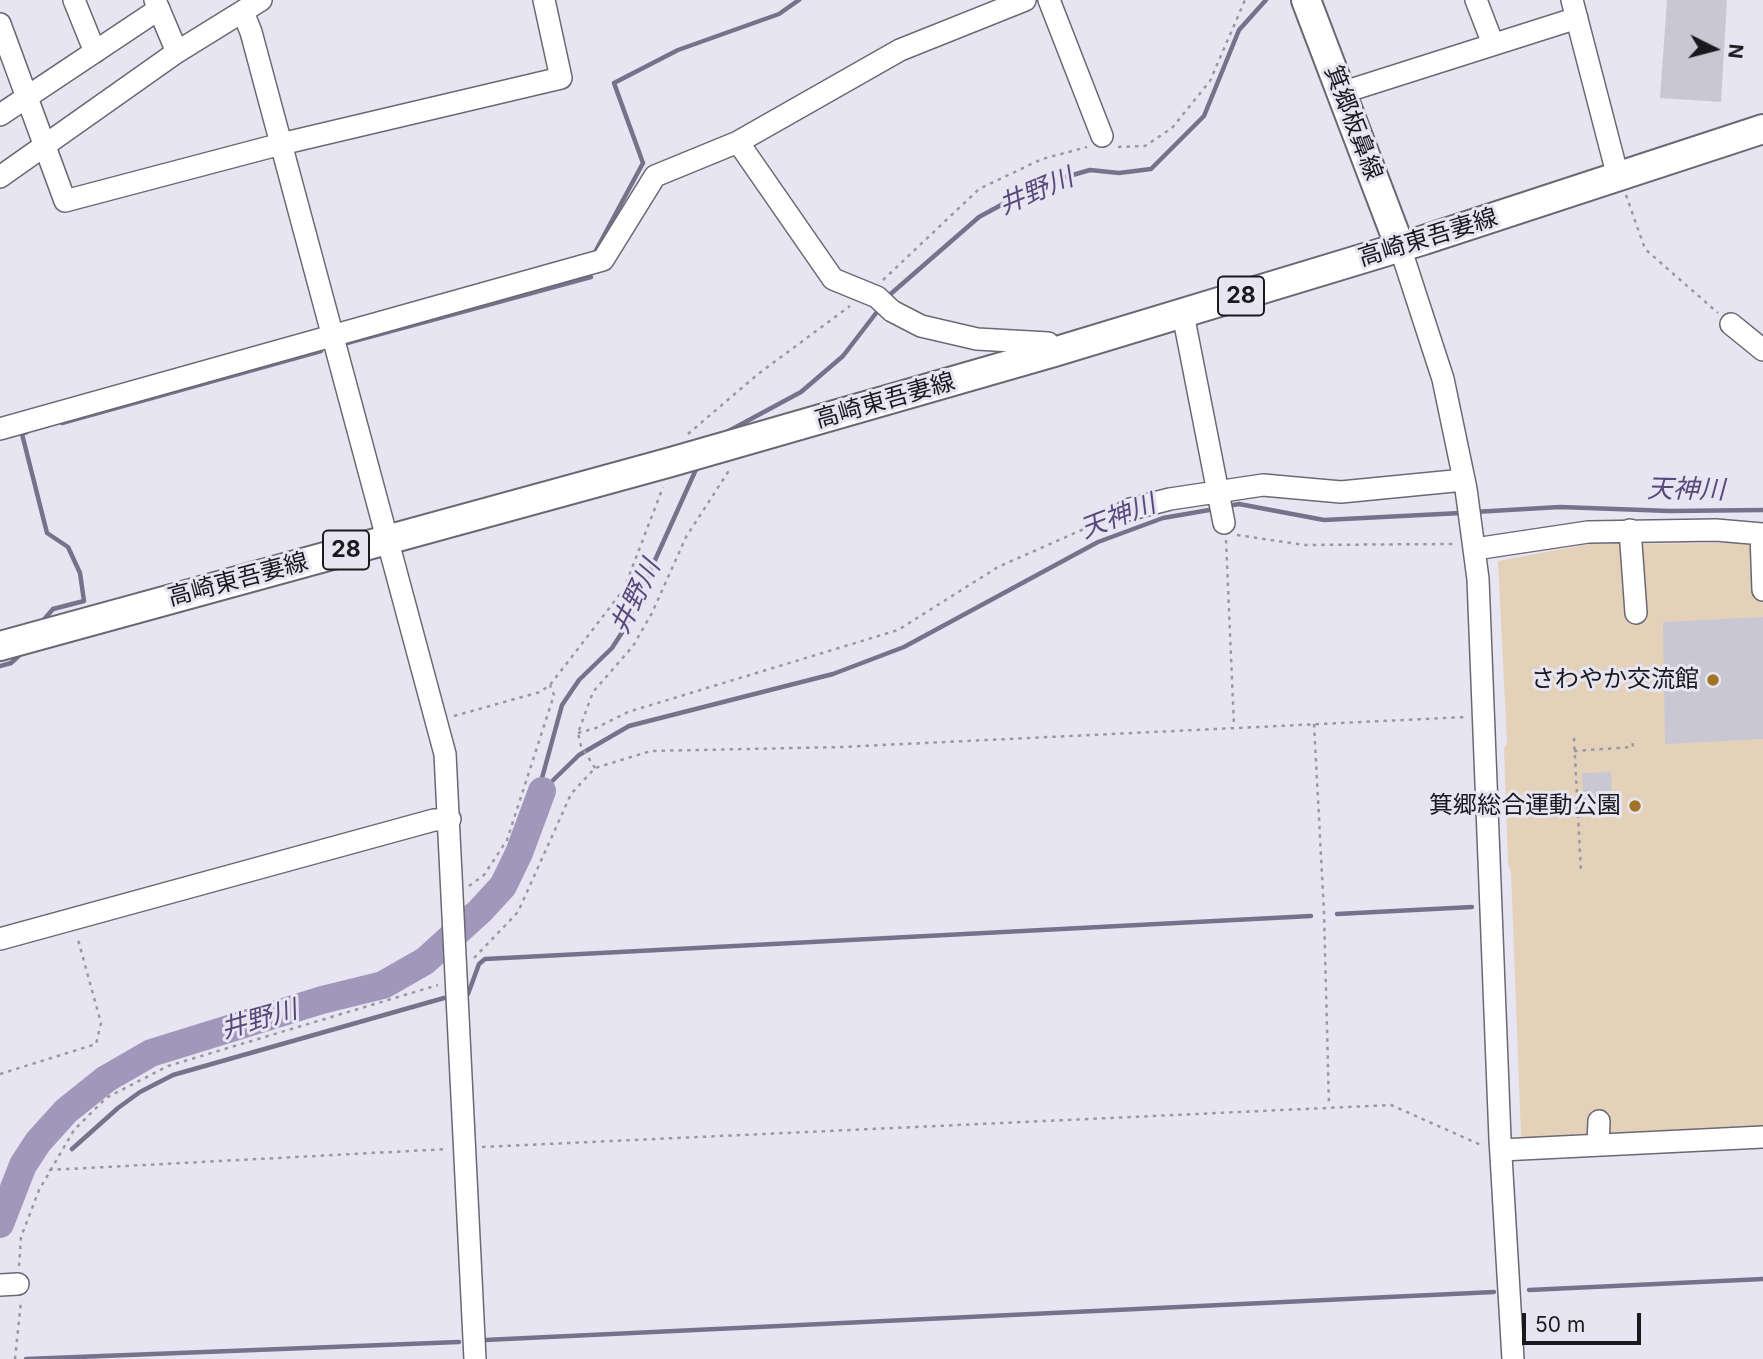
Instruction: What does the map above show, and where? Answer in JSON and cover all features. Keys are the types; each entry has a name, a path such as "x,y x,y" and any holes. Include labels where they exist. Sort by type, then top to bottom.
{"main road":[{"name":"箕郷板鼻線","path":"1306,0 1400,247"},
{"name":"高崎東吾妻線","path":"0,646 693,455 1054,352 1621,182 1763,129"}],"street":[{"path":"74,0 95,52"},
{"path":"0,177 177,52 261,0"},
{"path":"0,24 65,201 281,144 561,78 544,0"},
{"path":"1049,0 1103,143"},
{"path":"1476,0 1493,44"},
{"path":"0,429 603,260 654,176 738,142 900,50 1017,1"},
{"path":"0,115 95,52 157,5 177,52"},
{"path":"1341,93 1493,44 1574,9 1621,182"},
{"path":"243,12 251,32 445,754 475,1359"},
{"path":"738,142 833,279 879,300 921,326 951,335 1048,343 1054,352"},
{"path":"1400,247 1443,379 1474,542 1513,1359"},
{"path":"1183,314 1220,506"},
{"path":"1731,324 1763,350"},
{"path":"1127,510 1220,506 1264,485 1341,492 1465,485"},
{"path":"1474,542 1630,530 1716,530 1762,534 1763,590"},
{"path":"1630,530 1636,613"},
{"path":"2,931 72,919 434,820 450,819"},
{"path":"1598,1144 1599,1121"},
{"path":"1501,1150 1763,1137"}],"path":[{"path":"709,414 879,300 979,190 1042,159 1103,143 1145,146 1172,128 1210,81 1245,0"},
{"path":"1621,182 1645,249 1731,324"},
{"path":"595,768 580,746 578,733 593,692 633,646 686,537 725,475"},
{"path":"437,721 540,692 550,685 624,589 663,486"},
{"path":"578,733 628,712 898,630 998,568 1127,510"},
{"path":"1235,727 1225,533 1305,545 1474,542"},
{"path":"454,906 484,875 507,840 554,695 550,685"},
{"path":"15,1359 20,1320 11,1285 21,1237 49,1170 87,1114 106,1098 150,1075 211,1052 419,992 442,982 457,962 482,950 518,912 529,893 561,811 571,794 595,768 651,751 841,747 1483,716"},
{"path":"1314,724 1324,912 1329,1105"},
{"path":"1574,738 1581,872"},
{"path":"1574,751 1633,747 1632,739"},
{"path":"0,1074 96,1044 101,1023 72,919"},
{"path":"49,1170 1329,1105 1391,1105 1485,1147 1501,1150"}],"shaded area":[{"name":"箕郷総合運動公園","path":"1736,543 1763,546 1763,1129 1525,1139 1521,1136 1511,872 1508,864 1504,748 1507,743 1498,561 1589,544"}],"building":[{"path":"1667,0 1727,0 1721,102 1660,98"},
{"name":"さわやか交流館","path":"1763,617 1763,739 1665,744 1663,622"},
{"path":"1611,772 1612,814 1584,815 1582,773"}],"waterway":[{"path":"594,254 643,163 614,83 678,50 779,14 799,0"},
{"name":"井野川","path":"886,298 979,217 1038,185 1090,170 1119,173 1151,169 1204,116 1239,30 1266,0"},
{"path":"347,343 591,277"},
{"name":"井野川","path":"723,434 801,392 843,356 880,308"},
{"path":"62,423 321,351"},
{"path":"27,432 22,434 47,533 68,547 80,573 84,601 53,609 41,623"},
{"name":"井野川","path":"542,790 542,778 562,705 579,680 612,648 623,631 698,465"},
{"name":"天神川","path":"1227,506 1239,504 1324,520 1461,513"},
{"name":"天神川","path":"1474,512 1560,507 1670,511 1763,510"},
{"name":"天神川","path":"542,791 579,755 629,726 833,674 904,647 1098,542 1163,518 1215,509"},
{"path":"0,666 11,663 23,652"},
{"name":"井野川","path":"0,1224 23,1165 38,1142 66,1111 106,1079 151,1053 322,1000 383,985 425,961 503,886 519,853 542,791"},
{"path":"1337,914 1472,907"},
{"path":"468,994 479,964 485,959 1311,916"},
{"path":"72,1149 118,1108 140,1092 173,1075 444,998"},
{"path":"1529,1290 1763,1279"},
{"path":"485,1340 1494,1292"},
{"path":"26,1359 459,1342"}],"place":[{"name":"さわやか交流館","path":"1713,680"},
{"name":"箕郷総合運動公園","path":"1635,806"}]}
